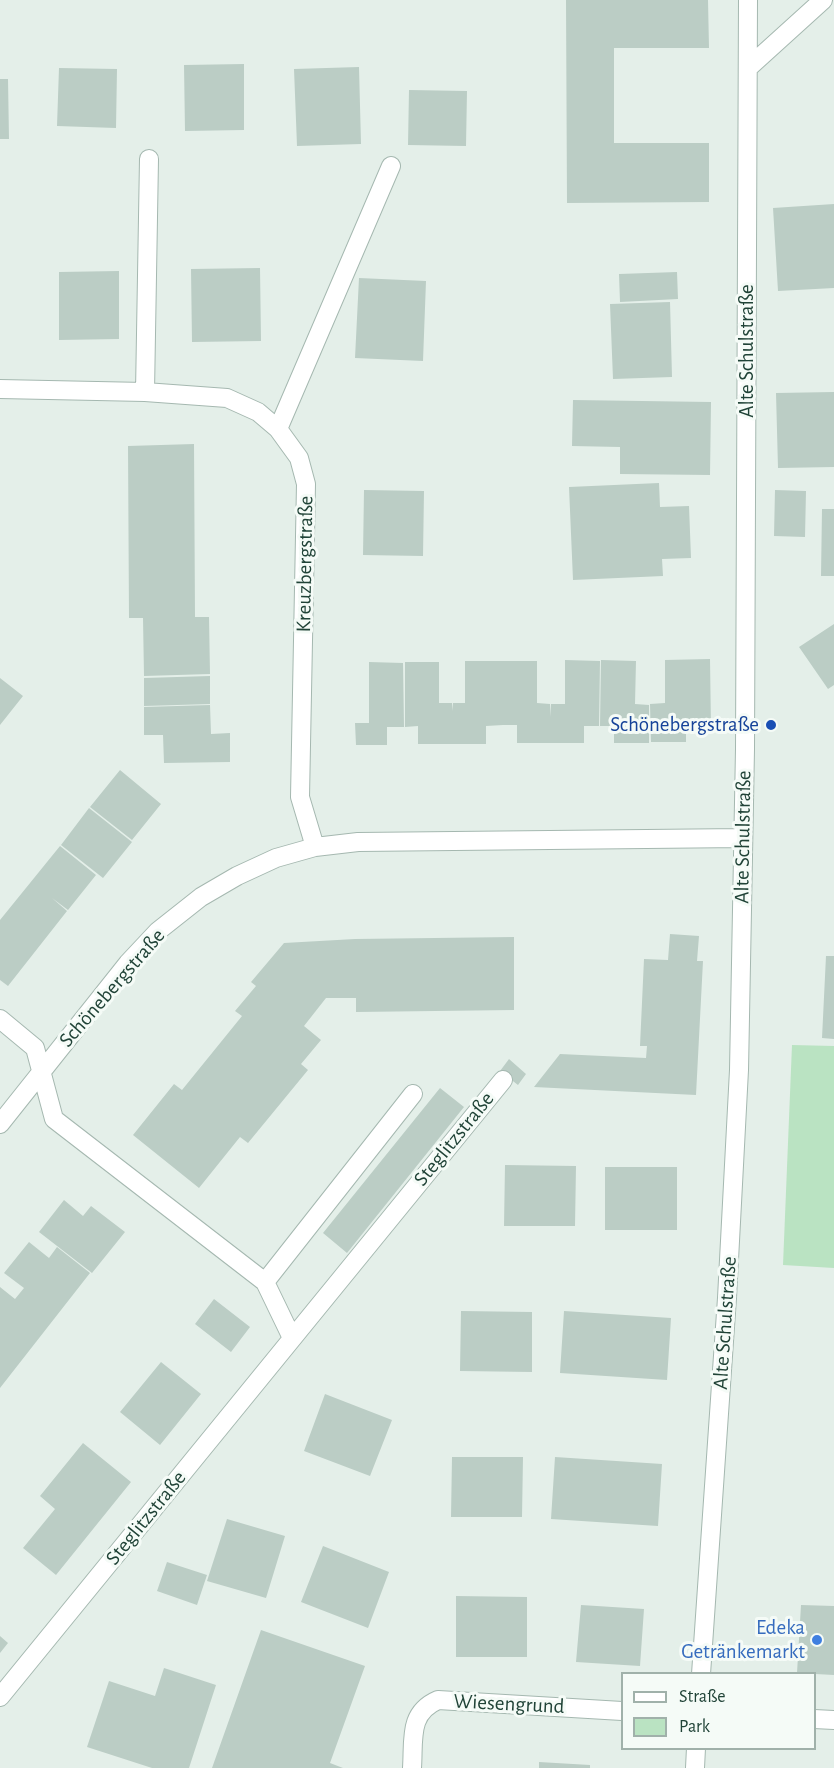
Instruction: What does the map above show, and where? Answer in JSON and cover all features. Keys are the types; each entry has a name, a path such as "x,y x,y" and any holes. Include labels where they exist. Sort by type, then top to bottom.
{"street":[{"name":"Alte Schulstraße","path":"701,1672 726,1322 739,1078 745,749 748,0"},
{"path":"748,68 823,0"},
{"path":"145,392 149,159"},
{"path":"278,429 391,166"},
{"name":"Kreuzbergstraße","path":"0,389 145,392 227,398 258,412 278,429 299,458 306,484 300,797 315,847"},
{"name":"Schönebergstraße","path":"0,1124 128,963 158,931 201,897 237,876 276,858 315,847 358,842 742,838"},
{"path":"0,1019 35,1048 54,1119 265,1282 292,1338"},
{"name":"Steglitzstraße","path":"0,1697 502,1080"},
{"path":"265,1282 412,1094"},
{"name":"Wiesengrund","path":"412,1768 416,1719 426,1705 438,1700 621,1711"},
{"path":"816,1719 834,1720"},
{"path":"695,1768 696,1750"}],"green space":[{"path":"792,1045 834,1046 834,1268 783,1265"}],"building":[{"path":"566,0 708,0 709,48 614,48 614,143 709,143 709,202 567,203"},
{"path":"244,64 244,130 185,131 184,65"},
{"path":"359,67 361,144 297,146 294,69"},
{"path":"59,68 117,69 116,128 57,126"},
{"path":"0,79 8,79 9,139 0,139"},
{"path":"409,90 467,91 466,146 408,145"},
{"path":"834,204 834,288 778,291 773,208"},
{"path":"260,268 261,341 192,342 191,269"},
{"path":"119,271 119,339 59,340 59,272"},
{"path":"677,272 678,299 620,302 619,274"},
{"path":"359,278 426,281 423,361 355,358"},
{"path":"670,302 672,377 613,379 610,304"},
{"path":"834,392 834,467 778,468 776,393"},
{"path":"573,400 711,402 710,475 620,474 620,447 572,446"},
{"path":"194,444 195,617 209,617 210,674 144,676 143,618 129,618 128,446"},
{"path":"659,483 660,507 689,506 691,558 662,559 663,576 573,580 569,487"},
{"path":"364,490 424,491 423,556 363,555"},
{"path":"775,490 806,491 805,537 774,536"},
{"path":"822,509 834,509 834,576 821,576"},
{"path":"834,624 834,685 828,689 799,647"},
{"path":"710,659 711,730 686,730 686,742 651,742 650,704 665,703 665,660"},
{"path":"565,660 600,661 599,726 584,726 584,743 517,743 517,725 503,725 486,726 486,744 418,744 418,726 405,727 405,662 439,662 439,703 452,703 453,711 453,703 465,703 465,661 537,661 537,703 550,704 551,717 551,704 565,704"},
{"path":"601,660 636,661 635,704 649,705 649,743 614,743 614,726 600,726"},
{"path":"369,662 403,663 404,727 387,727 387,745 356,745 355,723 369,723"},
{"path":"210,676 210,704 144,706 144,678"},
{"path":"0,678 23,696 0,725"},
{"path":"210,705 211,734 230,733 230,762 164,763 163,735 144,735 144,707"},
{"path":"120,770 161,804 132,840 90,807"},
{"path":"89,808 132,842 103,878 61,845"},
{"path":"60,846 96,875 68,910 52,898 67,911 8,986 0,980 0,920"},
{"path":"670,934 699,936 697,961 703,961 696,1095 534,1087 560,1054 646,1058 647,1046 640,1046 644,959 668,960"},
{"path":"514,937 514,1010 356,1012 356,998 326,998 304,1026 321,1040 301,1064 308,1070 248,1143 240,1137 199,1188 133,1135 174,1084 182,1090 242,1016 235,1011 256,986 251,982 284,943 355,939"},
{"path":"826,956 834,956 834,1039 822,1038"},
{"path":"509,1059 526,1074 518,1085 500,1071"},
{"path":"440,1088 464,1107 347,1253 323,1233"},
{"path":"505,1165 576,1166 575,1226 504,1226"},
{"path":"605,1167 677,1167 677,1230 605,1230"},
{"path":"64,1200 83,1216 91,1206 125,1232 92,1273 39,1232"},
{"path":"29,1242 49,1258 57,1247 90,1273 0,1388 0,1287 15,1299 24,1288 4,1273"},
{"path":"214,1299 250,1327 231,1352 195,1324"},
{"path":"461,1311 532,1312 532,1372 460,1371"},
{"path":"564,1311 671,1318 667,1380 560,1373"},
{"path":"161,1362 201,1394 160,1445 120,1412"},
{"path":"325,1394 392,1420 370,1476 304,1451"},
{"path":"83,1443 131,1482 56,1575 23,1548 55,1509 40,1496"},
{"path":"452,1457 523,1457 522,1517 451,1517"},
{"path":"555,1457 662,1464 658,1526 551,1519"},
{"path":"227,1519 285,1536 266,1598 207,1581"},
{"path":"323,1546 389,1572 368,1628 301,1602"},
{"path":"167,1562 207,1575 197,1605 157,1591"},
{"path":"456,1596 527,1597 527,1657 456,1657"},
{"path":"581,1605 644,1609 640,1666 576,1662"},
{"name":"Edeka Getränkemarkt","path":"801,1605 834,1606 834,1675 797,1672"},
{"path":"261,1630 365,1666 330,1763 343,1768 212,1768"},
{"path":"0,1636 8,1643 0,1653"},
{"path":"164,1668 216,1685 189,1768 152,1768 87,1747 109,1681 155,1696"},
{"path":"539,1762 590,1765 590,1768 539,1768"}],"place":[{"name":"Schönebergstraße","path":"771,725"},
{"name":"Edeka Getränkemarkt","path":"817,1640"}]}
